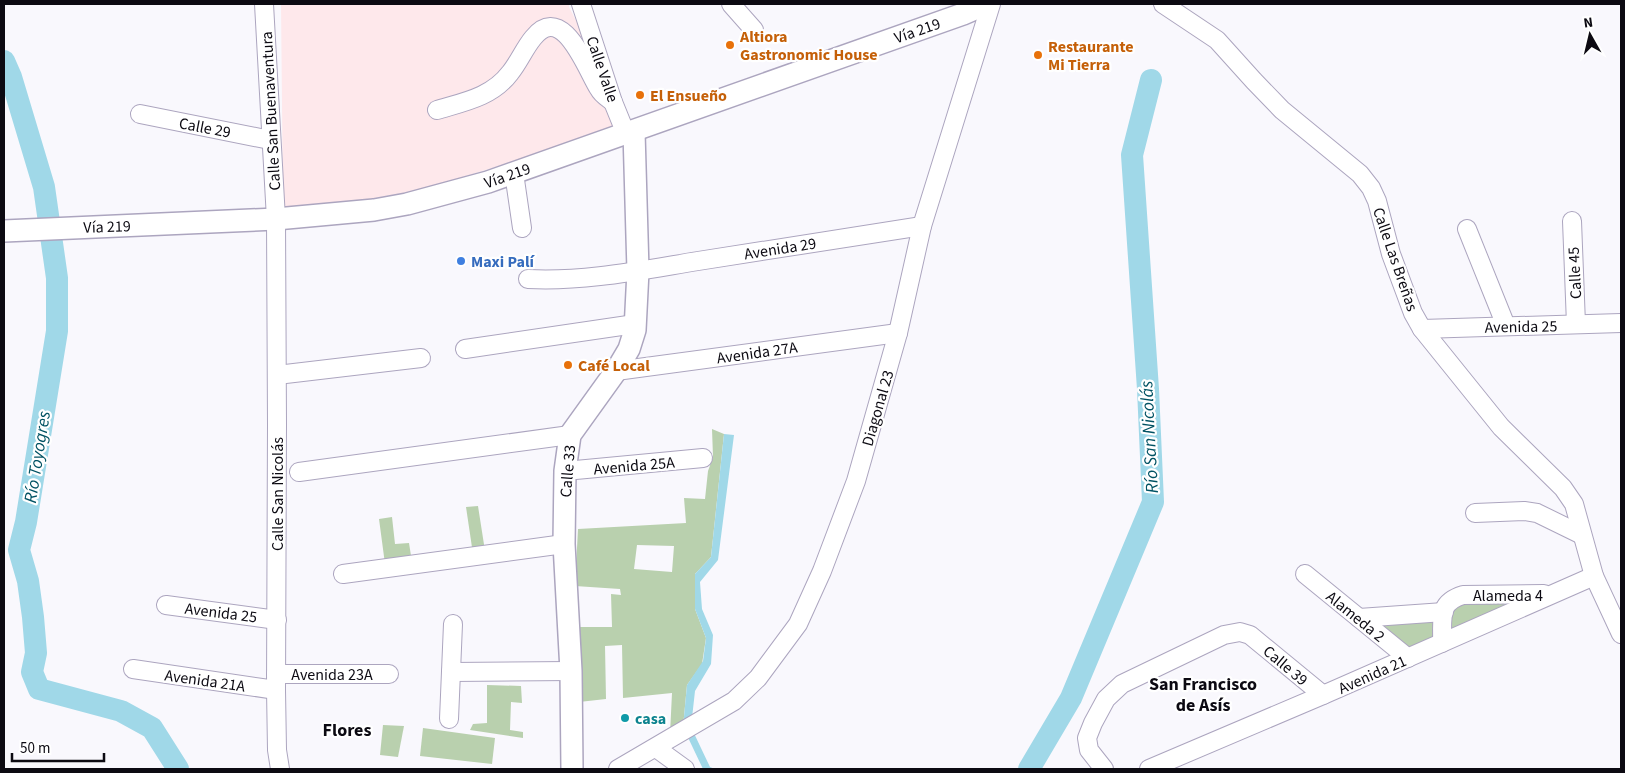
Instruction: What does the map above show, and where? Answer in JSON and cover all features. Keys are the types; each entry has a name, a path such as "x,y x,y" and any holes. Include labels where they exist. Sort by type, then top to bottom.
{"main road":[{"name":"Vía 219","path":"10,231 276,219 374,210 407,204 488,182 630,133 962,9 986,4"},
{"name":"Calle 33","path":"572,769 564,544 565,471 570,435 616,371 629,349 635,324 638,271 630,133"}],"street":[{"name":"Calle San Buenaventura","path":"264,4 270,140 276,219"},
{"name":"Calle Valle","path":"581,4 613,102 630,133"},
{"path":"731,4 754,30"},
{"name":"Diagonal 23","path":"656,748 734,701 758,678 798,624 822,571 856,481 898,333 922,226 992,4"},
{"name":"Calle Las Breñas","path":"1163,4 1217,40 1282,110 1360,174 1371,188 1377,201 1391,254 1414,313 1422,328 1501,428 1563,488 1574,504 1594,576 1621,634"},
{"path":"437,110 488,93 511,72 539,31 550,27 559,29 571,39 580,52 600,91 613,102"},
{"name":"Calle 29","path":"140,114 270,140"},
{"path":"514,173 522,228"},
{"name":"Calle San Nicolás","path":"276,219 276,682 277,750 280,769"},
{"name":"Calle 45","path":"1572,221 1576,324"},
{"name":"Avenida 29","path":"528,279 559,280 638,271 922,226"},
{"path":"1467,229 1506,326"},
{"name":"Avenida 25","path":"1422,328 1621,323"},
{"path":"465,349 635,324"},
{"name":"Avenida 27A","path":"616,371 898,333"},
{"path":"277,375 421,358"},
{"path":"299,472 570,435"},
{"name":"Avenida 25A","path":"565,471 703,458"},
{"path":"1475,513 1524,511 1537,513 1582,535"},
{"path":"343,574 564,544"},
{"name":"Alameda 2","path":"1305,574 1408,658"},
{"name":"Avenida 21","path":"1149,769 1594,576"},
{"name":"Alameda 4","path":"1444,612 1446,604 1452,598 1463,595 1551,594"},
{"name":"Avenida 25","path":"166,605 276,620"},
{"path":"1359,618 1444,612 1442,642"},
{"path":"449,719 453,624"},
{"name":"Calle 39","path":"1102,768 1089,750 1087,738 1106,699 1122,684 1224,634 1240,632 1250,635 1322,695"},
{"name":"Avenida 21A","path":"133,669 276,682"},
{"path":"450,672 570,671"},
{"name":"Avenida 23A","path":"276,682 389,674"},
{"path":"618,769 656,748 685,769"}],"shaded area":[{"path":"281,4 569,4 588,44 617,125 505,164 420,190 352,202 283,207"}],"green space":[{"path":"712,429 724,434 711,557 695,574 695,609 706,638 702,664 687,685 683,727 670,734 672,693 623,698 622,645 605,646 606,699 579,702 575,627 612,627 611,594 621,595 620,589 575,586 578,529 686,523 684,498 705,499 708,471 713,457","holes":["637,545 674,546 672,572 634,569"]},
{"path":"478,506 485,551 473,554 466,507"},
{"path":"392,517 395,544 409,543 412,562 385,564 379,519"},
{"path":"1538,597 1449,636 1449,607 1455,601"},
{"path":"1439,615 1440,640 1408,654 1368,621"},
{"path":"487,685 521,686 522,703 511,702 510,730 523,732 523,738 470,730 473,724 487,723"},
{"path":"383,725 404,726 398,757 380,755"},
{"path":"423,728 495,738 492,764 420,756"}],"water":[{"path":"724,434 734,435 718,560 700,582 702,609 713,635 711,664 695,691 691,727 710,767 715,769 703,769 683,727 687,685 703,661 706,638 695,609 695,574 711,557"}],"waterway":[{"name":"Río Toyogres","path":"4,61 11,77 44,187 57,278 57,331 26,522 19,550 28,581 33,617 36,653 32,672 39,689 121,711 152,728 178,769"},
{"name":"Río San Nicolás","path":"1029,769 1071,698 1153,502 1148,389 1132,155 1151,80"}],"place":[{"name":"Altiora Gastronomic House","path":"730,45"},
{"name":"Restaurante Mi Tierra","path":"1038,55"},
{"name":"El Ensueño","path":"640,95"},
{"name":"Maxi Palí","path":"461,261"},
{"name":"Café Local","path":"568,365"},
{"name":"casa","path":"625,718"}],"district":[{"name":"San Francisco de Asís","path":"1203,694"},
{"name":"Flores","path":"347,730"}]}
